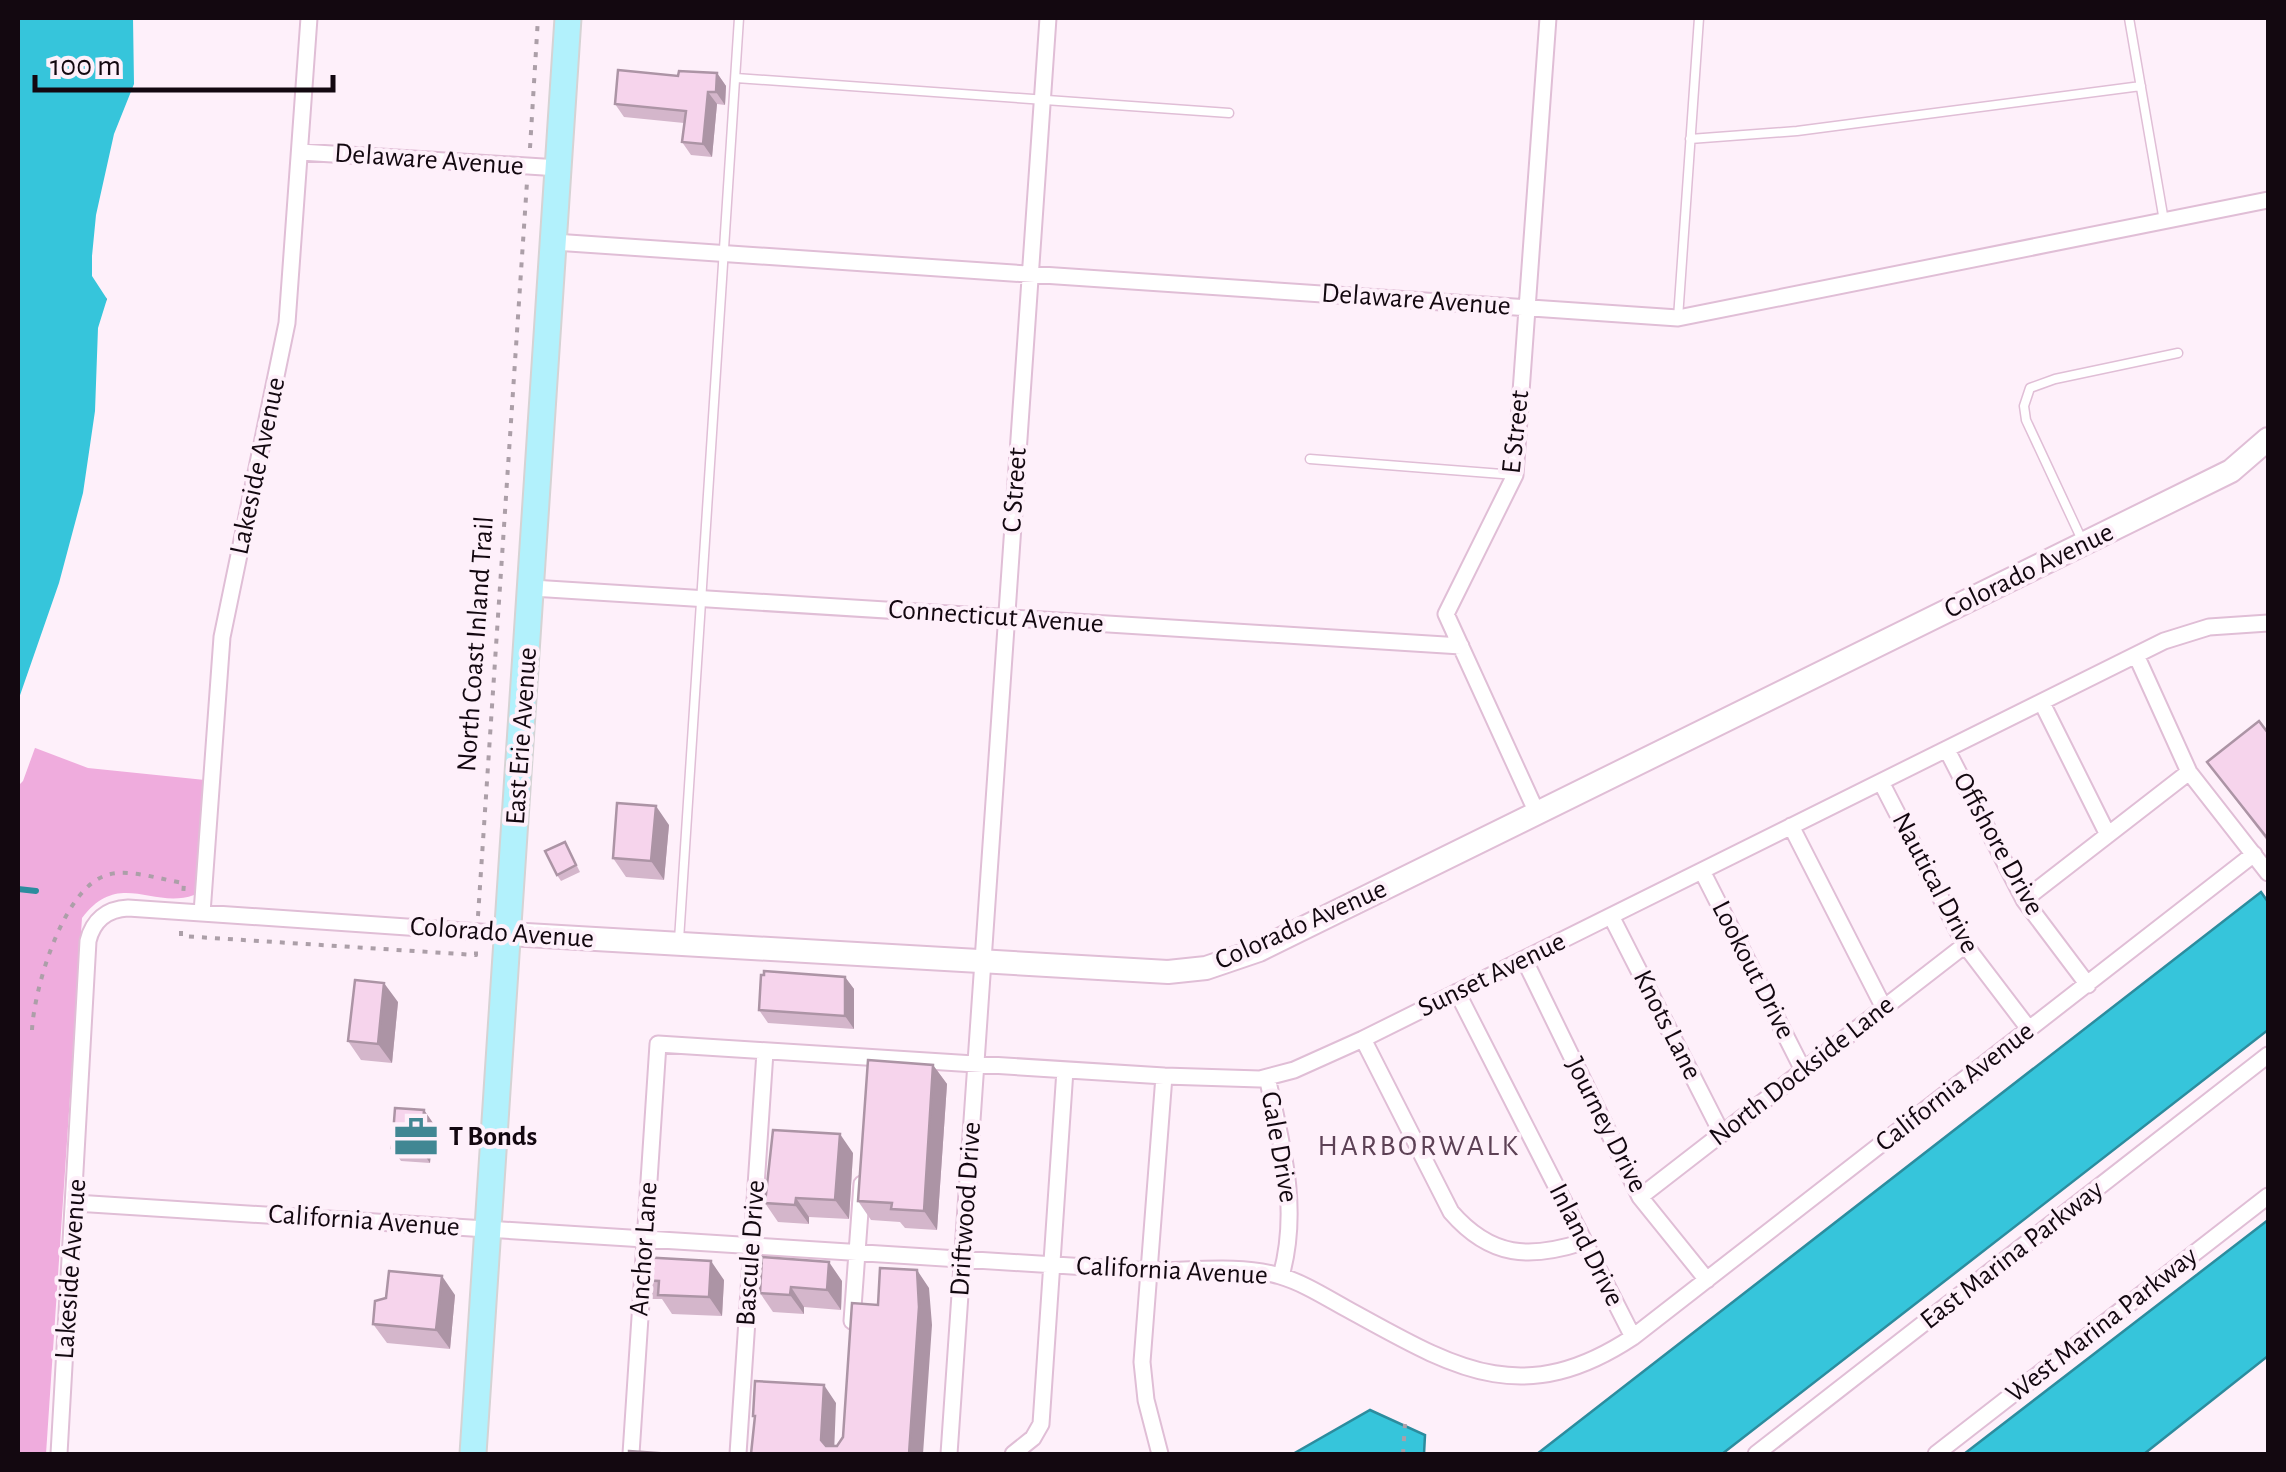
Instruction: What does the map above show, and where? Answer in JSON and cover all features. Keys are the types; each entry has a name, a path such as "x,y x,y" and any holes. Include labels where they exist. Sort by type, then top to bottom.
{"main road":[{"name":"East Erie Avenue","path":"473,1454 568,18"},
{"name":"Colorado Avenue","path":"509,934 1168,972 1225,963 1259,950 2231,471 2268,439"}],"street":[{"name":"Lakeside Avenue","path":"202,913 220,650 285,338 309,18"},
{"name":"C Street","path":"982,963 1048,18"},
{"name":"E Street","path":"1537,813 1446,614 1515,475 1548,18"},
{"name":"Delaware Avenue","path":"300,152 558,168"},
{"name":"Delaware Avenue","path":"554,242 1678,318 2268,200"},
{"name":"Connecticut Avenue","path":"532,588 1461,646"},
{"name":"Sunset Avenue","path":"658,1044 765,1052 870,1066 976,1064 1267,1078 1363,1039 2136,655 2194,630 2268,622"},
{"path":"2136,655 2188,772 2268,873"},
{"path":"2042,703 2108,835"},
{"name":"Offshore Drive","path":"1947,750 2024,900 2088,984"},
{"path":"2024,900 2188,772"},
{"name":"Nautical Drive","path":"1881,782 1965,945 2028,1030"},
{"path":"1792,826 1884,1008"},
{"name":"California Avenue","path":"75,1203 1150,1271 1246,1271 1281,1276 1421,1350 1489,1374 1522,1376 1565,1370 1593,1361 1633,1337 2254,854"},
{"name":"Lookout Drive","path":"1702,871 1804,1070"},
{"name":"Colorado Avenue","path":"108,912 121,908 509,934"},
{"name":"Lakeside Avenue","path":"59,1454 88,941 94,924 108,912"},
{"name":"Knots Lane","path":"1611,916 1722,1134"},
{"name":"North Dockside Lane","path":"1640,1197 1965,945"},
{"name":"Journey Drive","path":"1524,959 1640,1197 1707,1280"},
{"name":"Driftwood Drive","path":"950,1454 982,963"},
{"name":"Inland Drive","path":"1458,992 1633,1337"},
{"path":"1363,1039 1452,1212 1467,1228 1503,1249 1524,1253 1552,1252 1584,1242"},
{"name":"Anchor Lane","path":"631,1454 658,1044"},
{"name":"Bascule Drive","path":"738,1454 765,1052"},
{"name":"East Marina Parkway","path":"1756,1454 2268,1056"},
{"path":"1014,1454 1028,1443 1041,1424 1065,1070"},
{"path":"1160,1454 1142,1374 1164,1076"},
{"name":"Gale Drive","path":"1267,1078 1291,1200 1290,1244 1281,1276"},
{"path":"851,1345 864,1162"},
{"name":"West Marina Parkway","path":"1936,1454 2268,1196"}],"lane":[{"path":"679,944 739,18"},
{"path":"1678,318 1699,18"},
{"path":"2129,18 2164,220"},
{"path":"736,78 1229,113"},
{"path":"1690,140 1798,131 2141,86"},
{"path":"2084,544 2026,420 2024,406 2030,388 2055,379 2178,353"},
{"path":"1310,459 1515,475"}],"path":[{"name":"North Coast Inland Trail","path":"478,932 538,18"},
{"path":"182,912 181,936 476,955 478,932"},
{"path":"1404,1454 1405,1424"}],"shaded area":[{"path":"30,746 88,768 205,780 194,895 164,898 123,893 109,896 82,918 46,1454 18,1454 18,781"}],"water":[{"path":"18,18 159,18 127,148 106,279 115,385 18,781"},
{"path":"2261,892 2268,902 2268,1030 1722,1454 1537,1454"},
{"path":"2268,1220 2268,1356 2144,1454 1964,1454"},
{"path":"1370,1410 1425,1435 1424,1454 1293,1454"}],"pier":[{"path":"133,18 164,18 164,23 161,56 132,149 111,277 123,290 120,386 106,467 76,578 81,586 60,679 18,786 18,701 59,583 83,493 95,411 98,328 107,299 92,276 96,215 114,134 134,84"}],"building":[{"path":"618,70 678,76 679,71 717,73 716,92 708,92 703,144 682,142 686,111 615,104"},
{"path":"2259,721 2268,733 2268,839 2207,762"},
{"path":"617,803 656,806 651,861 613,858"},
{"path":"565,842 576,865 557,875 545,851"},
{"path":"764,971 845,977 845,1016 759,1010"},
{"path":"355,980 384,983 378,1044 348,1041"},
{"path":"868,1060 933,1065 924,1211 891,1209 892,1203 858,1201"},
{"path":"395,1108 424,1110 421,1150 392,1148"},
{"path":"773,1130 840,1134 835,1200 796,1198 795,1205 765,1203"},
{"path":"641,1257 711,1261 709,1297 658,1295 659,1281 639,1280"},
{"path":"762,1257 829,1262 827,1290 791,1287 790,1295 760,1293"},
{"path":"880,1268 917,1270 919,1307 909,1454 751,1454 755,1381 824,1385 821,1440 826,1446 837,1446 843,1437 852,1303 878,1305"},
{"path":"389,1271 442,1276 436,1330 373,1324 375,1301 386,1298"},
{"path":"629,1451 672,1454 629,1454"}],"waterway":[{"path":"18,889 36,891"}],"place":[{"name":"T Bonds","path":"416,1137"}],"district":[{"name":"HARBORWALK","path":"1419,1146"}]}
